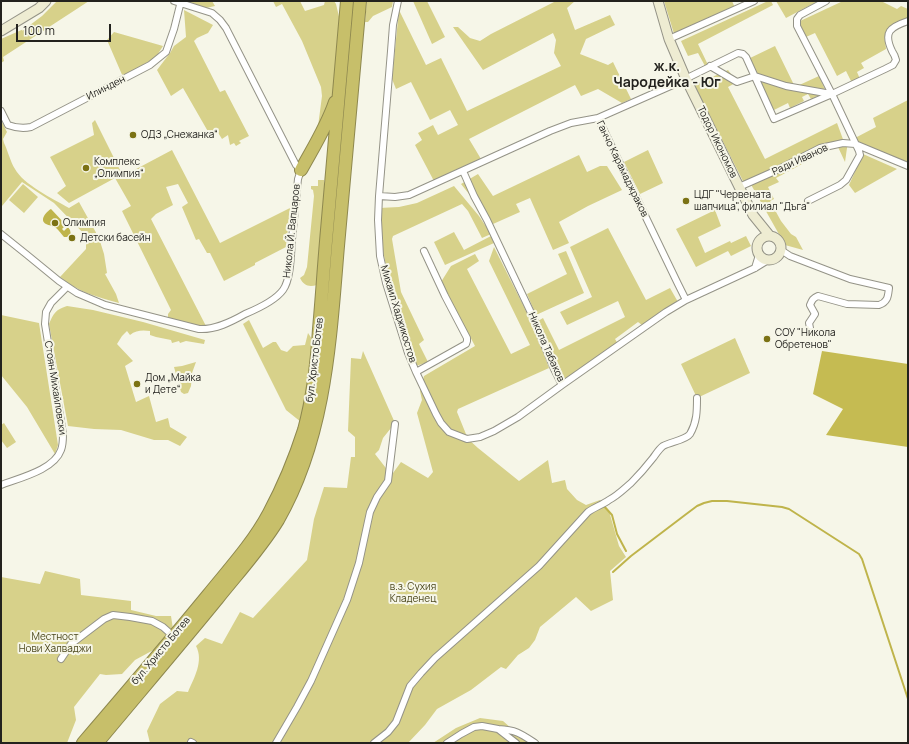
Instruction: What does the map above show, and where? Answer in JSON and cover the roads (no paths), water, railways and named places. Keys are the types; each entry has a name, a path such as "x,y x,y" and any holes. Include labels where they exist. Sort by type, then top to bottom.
{"highway":[{"name":"бул. Христо Ботев","path":"83,743 192,614 241,554 263,523 269,514 285,479 304,430 315,374 347,1"},
{"name":"бул. Христо Ботев","path":"97,743 265,540 278,520 301,472 318,414 330,338 360,1"},
{"path":"301,170 328,120 340,87"},
{"path":"328,120 351,107"},
{"path":"338,113 345,117 349,130"},
{"path":"320,135 330,136 333,139 335,146"}],"street":[{"path":"1,31 39,8 46,1"},
{"name":"Михаил Хаджикостов","path":"398,1 393,25 378,220 380,256 386,283 408,353 416,372 466,344 467,341 467,338 424,251"},
{"name":"Тодор Икономов","path":"658,1 669,39 686,78 753,215"},
{"path":"669,39 754,1"},
{"path":"808,201 840,185 846,180 860,155 832,94 797,26 797,19 800,15 826,1"},
{"name":"Илинден","path":"1,111 8,125 18,129 35,125 150,65 166,52 174,29 178,2"},
{"name":"Никола Й. Вапцаров","path":"1,234 59,281 77,293 105,305 199,329 206,330 214,328 243,316 275,298 282,292 286,285 290,264 298,179 301,170 297,167 226,28 212,13 178,2"},
{"path":"598,118 738,53 743,54 746,57 774,119 832,94 893,65 896,58 889,41 888,34 895,26 908,20"},
{"path":"710,66 737,82 755,76 786,86 832,94"},
{"name":"Ганчо Карамаджраков","path":"379,196 395,197 409,195 550,131 571,123 598,118 686,300"},
{"name":"Ради Иванов","path":"739,187 775,171 820,148 843,143 856,144 908,166"},
{"name":"Никола Табаков","path":"463,170 474,196 533,317 562,385 666,312 686,300 755,268 768,260"},
{"path":"753,215 770,236 776,238 781,245 781,250 778,256 772,260 762,258 757,248 760,240 753,215"},
{"path":"760,240 770,236"},
{"path":"781,250 790,256 850,279 889,288 887,300 884,304 879,305 847,304 818,296 815,297 810,305 815,314 809,322 810,328"},
{"path":"755,268 760,255"},
{"name":"Стоян Михайловски","path":"1,485 45,468 54,461 61,450 63,434 45,324 46,312 51,303 67,287"},
{"path":"416,372 441,423 450,432 467,439 480,438 494,431 518,417 562,385"},
{"path":"374,743 388,732 396,722 410,686 435,658 539,566 588,512 620,493 632,482 662,447 689,435 696,422 697,398"},
{"path":"276,743 311,681 347,600 359,563 370,512 377,497 388,481 395,424"},
{"path":"60,659 71,644 104,619 113,615 152,621 163,627 172,635"},
{"path":"447,743 474,727 482,726 517,732 535,743"},
{"path":"498,729 516,743"}],"waterway":[{"path":"613,572 631,556 685,515 697,506 704,503 712,501 727,501 789,509 859,554 862,559 908,699"},
{"path":"603,505 612,515 617,534 626,551"}],"place":[{"name":"ОДЗ „Снежанка“","path":"133,135"},
{"name":"Комплекс „Олимпия“","path":"86,168"},
{"name":"ЦДГ \"Червената шапчица\", филиал \"Дъга\"","path":"686,201"},
{"name":"Олимпия","path":"55,223"},
{"name":"Детски басейн","path":"72,238"},
{"name":"СОУ \"Никола Обретенов\"","path":"767,339"},
{"name":"Дом „Майка и Дете“","path":"137,384"}],"district":[{"name":"ж.к. Чародейка - Юг","path":"667,76"}],"park label":[{"name":"в.з. Сухия Кладенец","path":"413,592"},
{"name":"Местност Нови Халваджи","path":"55,642"}]}
